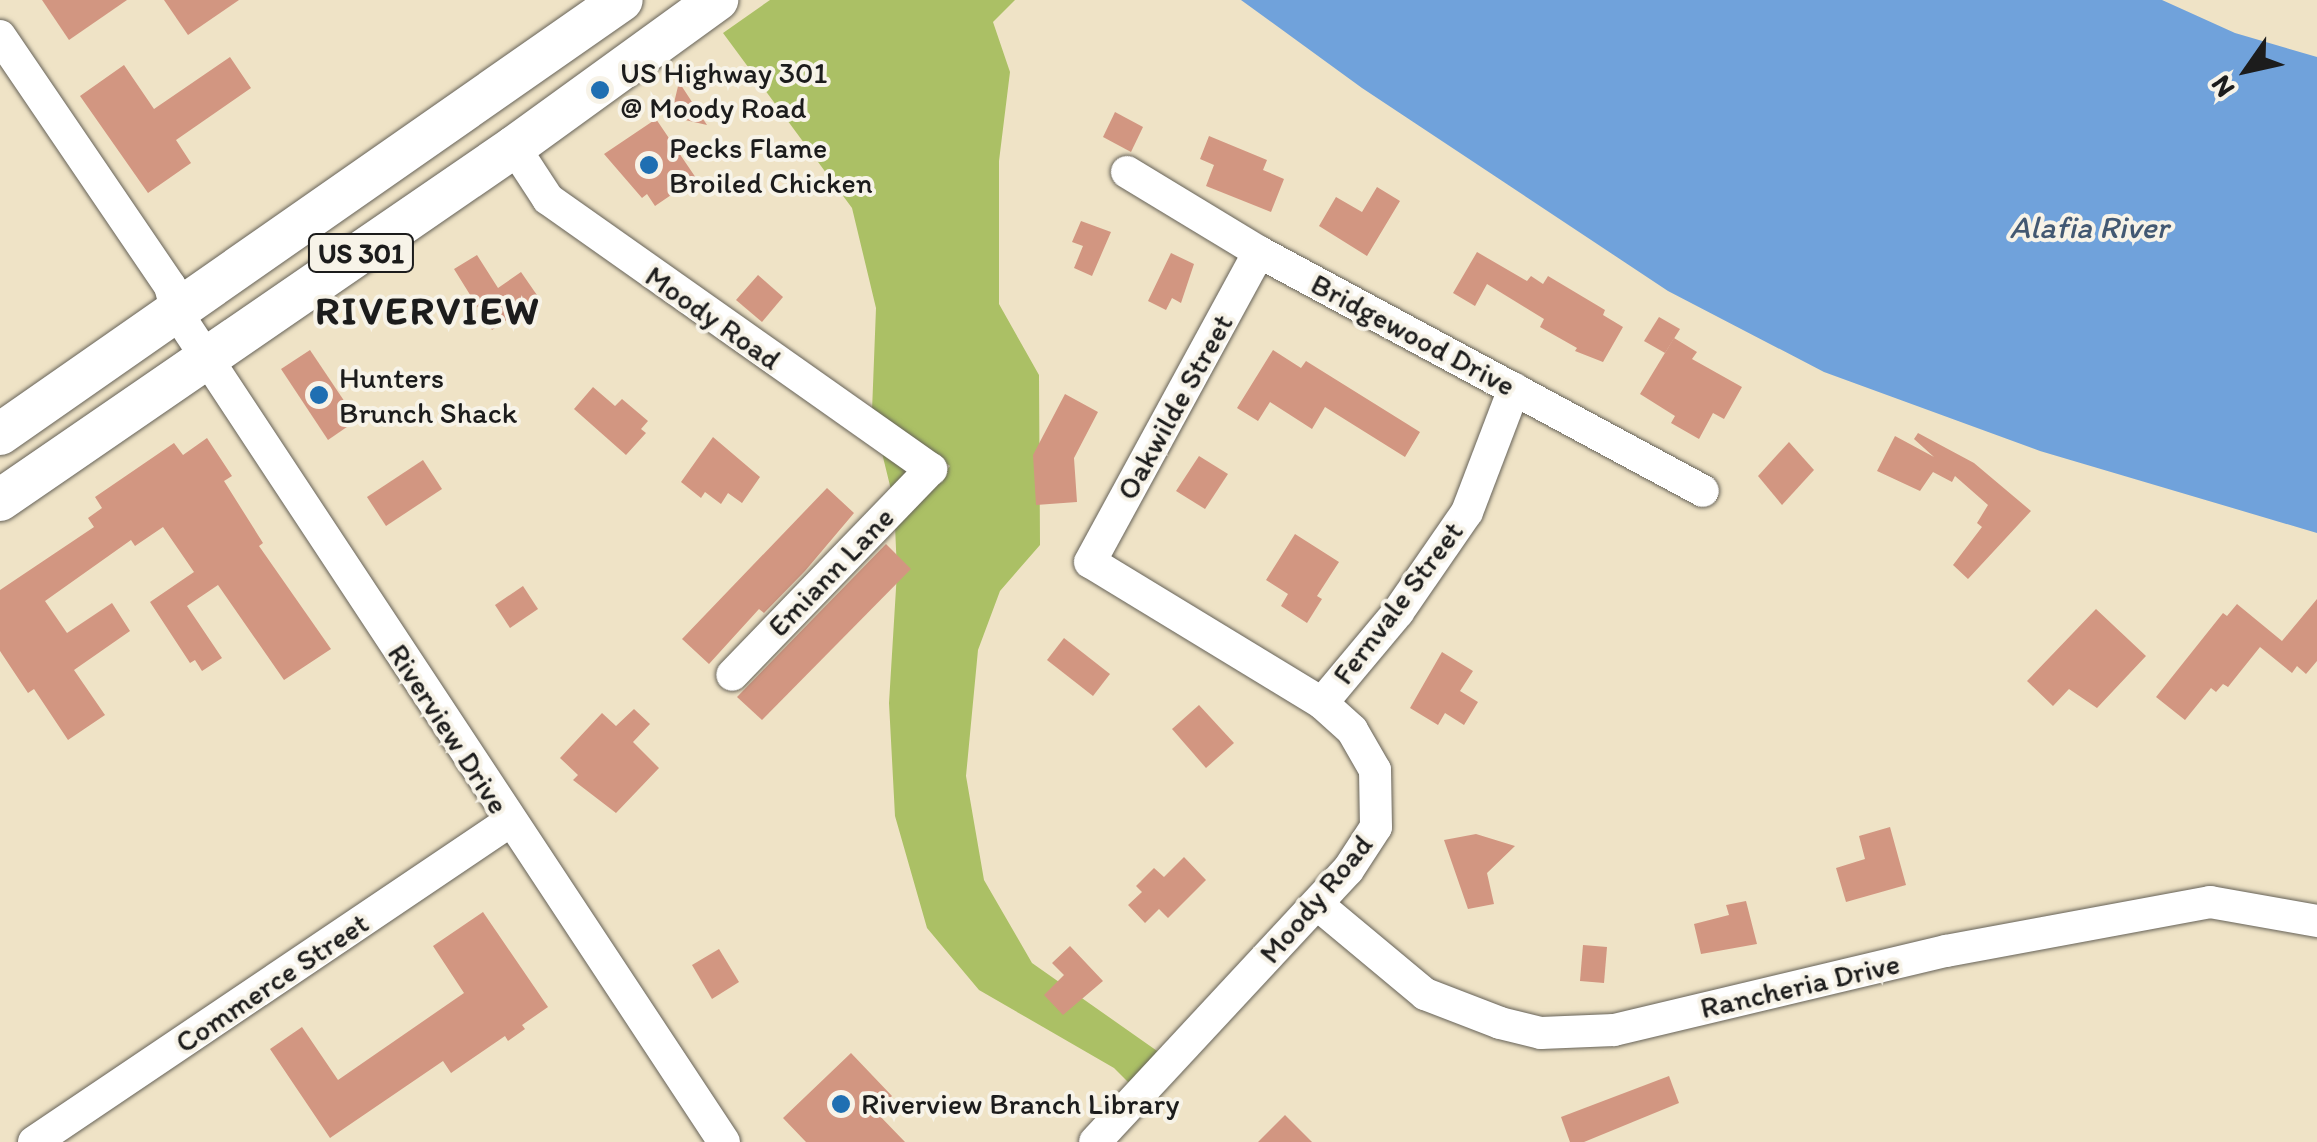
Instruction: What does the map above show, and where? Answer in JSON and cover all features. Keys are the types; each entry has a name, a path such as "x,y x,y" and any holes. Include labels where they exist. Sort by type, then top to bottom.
{"main road":[{"name":"US 301","path":"0,434 622,0"},
{"path":"514,147 523,101 640,18 651,0"},
{"name":"US 301","path":"0,500 514,147 717,0"}],"street":[{"name":"Riverview Drive","path":"0,36 170,286 177,312 207,359 509,822 724,1142"},
{"name":"Riverview Drive","path":"0,71 152,297 177,312"},
{"name":"Moody Road","path":"514,147 548,199 931,470"},
{"name":"Bridgewood Drive","path":"1127,172 1259,252 1703,491"},
{"name":"Oakwilde Street","path":"1090,562 1259,252"},
{"name":"Fernvale Street","path":"1322,703 1398,612 1468,512 1514,389"},
{"name":"Emiann Lane","path":"732,676 931,470"},
{"name":"Moody Road","path":"1090,562 1322,703 1352,730 1375,770 1376,827 1348,870 1095,1142"},
{"name":"Commerce Street","path":"34,1142 509,822"},
{"name":"Rancheria Drive","path":"1317,904 1425,994 1500,1023 1541,1033 1614,1030 1946,950 2210,902 2317,921"}],"green space":[{"path":"770,0 1015,0 993,22 1010,72 999,161 999,304 1039,375 1040,545 1000,591 978,650 966,776 984,880 1032,963 1160,1053 1131,1085 1114,1068 979,990 927,928 895,816 889,703 897,572 894,502 882,453 932,488 950,466 872,411 876,308 852,208 723,33"}],"water":[{"name":"Alafia River","path":"1241,0 2162,0 2235,33 2317,57 2317,533 2040,451 1824,372 1668,291 1362,88"}],"building":[{"path":"42,0 127,0 69,40"},
{"path":"164,0 239,0 188,35"},
{"path":"230,57 251,88 176,140 191,163 148,193 80,96 124,65 154,109"},
{"path":"679,82 707,125 659,114 674,103"},
{"path":"1115,112 1143,127 1131,152 1103,137"},
{"name":"Pecks Flame Broiled Chicken","path":"656,119 696,178 655,206 647,194 642,198 604,154"},
{"path":"1209,136 1267,160 1263,170 1284,179 1271,212 1206,186 1214,165 1200,159"},
{"path":"1377,187 1400,201 1367,256 1319,226 1336,197 1362,212"},
{"path":"1081,221 1111,232 1092,276 1074,268 1083,246 1072,242"},
{"path":"1477,252 1527,281 1531,276 1543,284 1548,276 1605,310 1603,315 1623,327 1603,362 1575,351 1577,348 1540,327 1544,319 1487,284 1475,306 1453,293"},
{"path":"1171,253 1194,264 1181,303 1172,298 1166,310 1148,301"},
{"path":"477,255 498,288 521,272 539,298 492,330 454,269"},
{"path":"758,275 783,297 762,322 736,300"},
{"path":"1659,317 1680,329 1665,353 1644,341"},
{"path":"1674,338 1697,352 1692,359 1742,387 1724,419 1713,413 1699,439 1671,423 1675,416 1640,394"},
{"name":"Hunters Brunch Shack","path":"310,350 357,420 328,440 281,369"},
{"path":"1273,350 1301,368 1306,361 1420,432 1405,457 1325,407 1312,429 1270,402 1258,421 1237,408"},
{"path":"593,387 615,406 622,399 648,421 641,429 646,433 626,455 574,409"},
{"path":"1065,394 1098,412 1074,458 1077,502 1036,505 1033,455"},
{"path":"1918,433 1974,463 2031,511 1968,579 1953,565 1982,527 1977,523 1988,505 1955,476 1952,482 1933,472 1920,491 1877,471 1895,436 1934,457 1914,439"},
{"path":"713,437 760,477 742,503 728,493 721,504 705,492 701,498 681,482"},
{"path":"207,438 232,476 224,481 263,543 259,546 331,649 284,680 218,585 187,606 222,658 202,671 195,660 190,663 150,602 194,572 163,527 135,546 131,540 45,601 67,633 112,603 130,631 74,670 105,715 68,740 34,689 28,693 0,651 0,590 94,527 88,518 102,508 95,497 174,443 183,455"},
{"path":"1789,442 1814,470 1782,505 1758,476"},
{"path":"1199,456 1228,474 1205,509 1176,491"},
{"path":"423,460 442,489 386,526 367,497"},
{"path":"827,488 854,513 805,571 764,613 759,609 709,664 682,639"},
{"path":"1295,534 1339,562 1317,596 1322,599 1307,623 1281,606 1288,594 1266,580"},
{"path":"886,544 911,569 762,720 737,697"},
{"path":"523,586 538,609 510,628 495,605"},
{"path":"2317,599 2317,661 2306,674 2297,666 2292,673 2260,647 2228,687 2223,684 2216,692 2211,688 2185,720 2156,697 2223,613 2227,616 2237,604 2282,641"},
{"path":"2096,609 2146,656 2097,708 2069,689 2053,706 2027,681"},
{"path":"1064,638 1110,674 1093,696 1047,660"},
{"path":"1442,652 1473,671 1460,691 1478,702 1464,725 1445,713 1438,725 1410,708"},
{"path":"1199,705 1234,743 1206,768 1172,729"},
{"path":"634,709 650,724 633,742 659,768 616,813 573,780 578,775 560,758 602,713 616,726"},
{"path":"1890,827 1906,885 1846,902 1836,868 1865,859 1859,836"},
{"path":"1476,834 1515,846 1487,873 1494,904 1468,909 1444,840"},
{"path":"1184,857 1206,880 1168,918 1159,909 1145,923 1128,905 1142,892 1136,886 1154,868 1164,877"},
{"path":"1746,901 1757,944 1701,954 1694,924 1729,915 1726,905"},
{"path":"483,912 548,1007 522,1025 525,1029 508,1041 505,1036 451,1073 443,1061 330,1138 270,1049 302,1027 338,1080 464,993 433,946"},
{"path":"1583,945 1607,947 1604,983 1580,981"},
{"path":"1070,946 1103,981 1063,1015 1044,995 1064,975 1052,963"},
{"path":"719,949 739,982 712,999 692,965"},
{"name":"Riverview Branch Library","path":"851,1053 892,1096 876,1112 905,1142 806,1142 783,1118"},
{"path":"1669,1076 1679,1103 1584,1142 1570,1142 1561,1117"},
{"path":"1285,1115 1312,1142 1258,1142"}],"place":[{"name":"US Highway 301 @ Moody Road","path":"600,90"},
{"name":"Pecks Flame Broiled Chicken","path":"649,165"},
{"name":"Hunters Brunch Shack","path":"319,395"},
{"name":"Riverview Branch Library","path":"841,1104"}],"district":[{"name":"RIVERVIEW","path":"428,310"}]}
